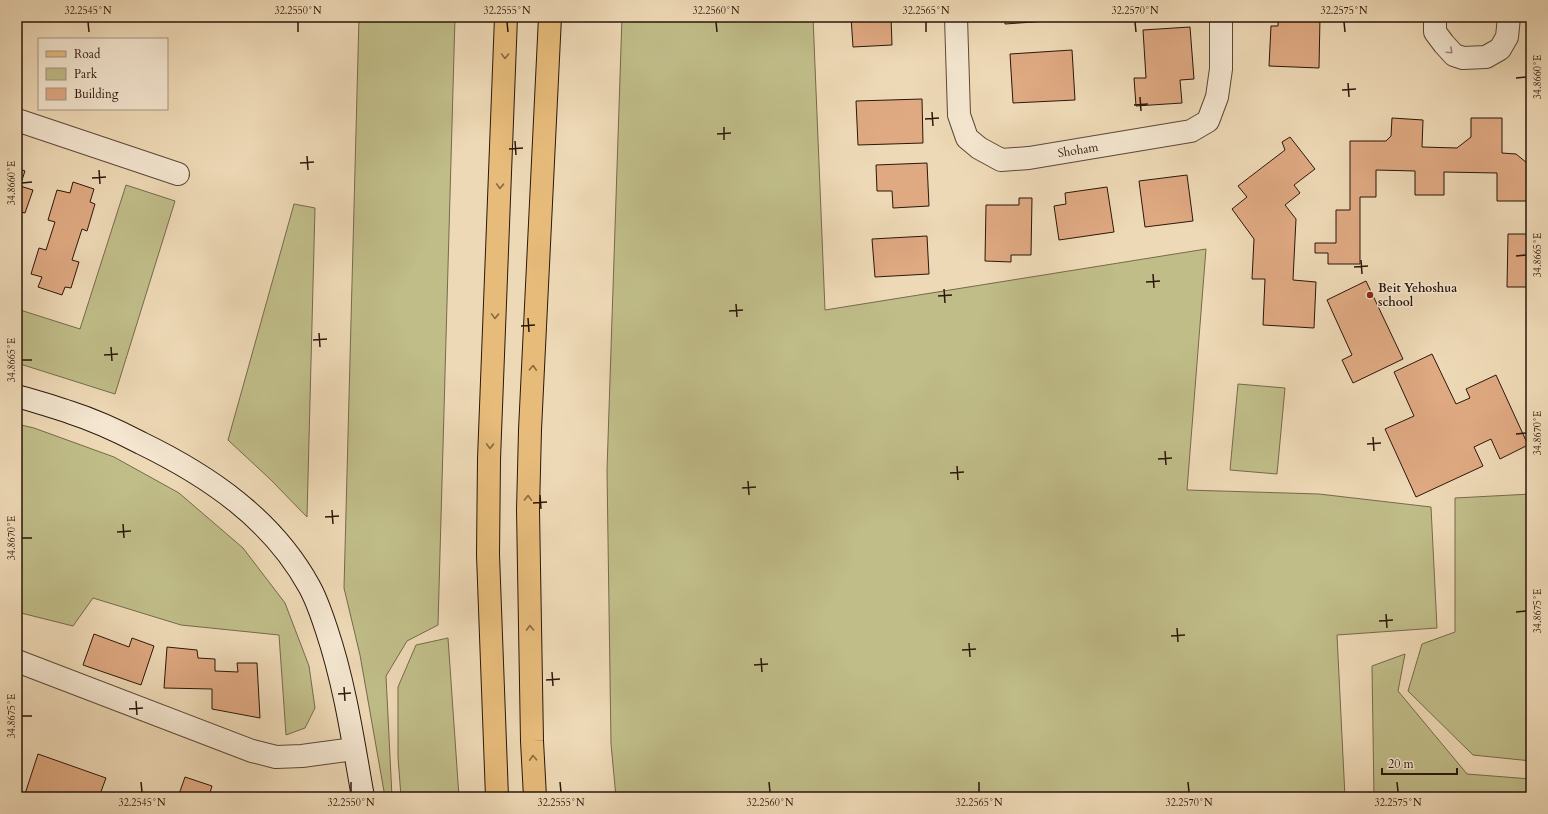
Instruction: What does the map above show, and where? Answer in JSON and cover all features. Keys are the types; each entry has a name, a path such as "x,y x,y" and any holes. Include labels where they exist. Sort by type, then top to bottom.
{"main road":[{"path":"497,797 488,555 489,459 506,17"},
{"path":"535,797 532,725 528,510 530,430 550,17"}],"street":[{"name":"Shoham","path":"956,17 959,115 967,138 979,148 1001,160 1029,158 1192,131 1208,121 1217,97 1221,69 1221,17"},
{"path":"1435,17 1435,32 1454,55 1463,58 1486,57 1500,49 1506,38 1509,17"},
{"path":"17,120 178,174"},
{"path":"17,396 77,415 119,432 168,456 213,484 254,516 266,528 292,559 309,587 321,614 342,683 363,797"},
{"path":"17,661 252,751 270,756 302,756 354,749"}],"green space":[{"path":"359,17 455,17 438,625 407,641 386,676 392,797 385,797 360,655 344,588"},
{"path":"622,17 813,17 825,310 1206,249 1187,490 1319,494 1431,507 1437,628 1337,635 1345,797 616,797 611,744 607,470"},
{"path":"126,185 175,201 115,394 17,363 17,309 80,329"},
{"path":"294,204 315,208 307,517 271,480 228,440"},
{"path":"1238,384 1285,388 1277,474 1230,470"},
{"path":"17,424 34,428 114,457 179,493 243,548 285,603 309,666 315,708 305,728 286,735 279,635 181,625 93,598 73,626 17,612"},
{"path":"1531,494 1531,761 1473,755 1408,691 1422,644 1455,632 1455,498"},
{"path":"448,638 459,797 401,797 398,757 398,687 416,645"},
{"path":"1405,654 1398,691 1467,774 1531,779 1531,797 1374,797 1372,666"}],"building":[{"path":"851,17 891,17 892,45 853,47"},
{"path":"1005,17 1075,17 1076,19 1005,24"},
{"path":"1320,17 1319,68 1269,66 1271,26 1278,26 1278,18"},
{"path":"1190,27 1194,79 1180,80 1182,103 1136,106 1134,78 1146,78 1143,30"},
{"path":"1072,50 1075,100 1013,103 1010,54"},
{"path":"922,99 923,143 858,145 856,101"},
{"path":"1392,118 1423,120 1422,147 1457,148 1471,137 1471,118 1502,118 1502,153 1516,154 1527,163 1527,201 1497,201 1497,173 1444,172 1444,195 1415,195 1415,171 1376,170 1376,197 1360,197 1360,264 1328,264 1328,253 1315,253 1315,243 1336,243 1336,210 1350,210 1350,141 1386,141 1391,136"},
{"path":"1290,137 1315,169 1294,185 1300,193 1285,205 1296,219 1293,280 1316,282 1314,328 1263,325 1265,279 1252,279 1254,239 1232,209 1247,197 1238,186 1285,150 1282,142"},
{"path":"927,163 929,206 893,208 892,191 877,191 876,165"},
{"path":"17,168 25,171 20,186 33,190 25,213 17,211"},
{"path":"1187,175 1193,221 1145,227 1139,181"},
{"path":"73,182 94,189 90,202 95,204 87,231 82,229 72,260 79,262 71,288 65,287 62,295 38,287 42,277 31,274 39,248 46,250 55,222 48,220 57,190 70,193"},
{"path":"1107,187 1114,232 1059,240 1054,206 1066,204 1065,193"},
{"path":"1019,198 1032,198 1031,255 1011,255 1011,262 985,261 986,205 1019,205"},
{"path":"1508,234 1528,234 1528,249 1531,249 1531,287 1507,287"},
{"path":"927,236 929,274 875,277 872,239"},
{"path":"1366,281 1403,359 1353,383 1342,360 1352,355 1327,300"},
{"path":"1432,354 1456,404 1470,398 1466,389 1496,375 1528,445 1500,459 1491,439 1474,447 1483,466 1416,497 1385,429 1414,416 1394,372"},
{"path":"94,634 129,647 132,638 154,646 141,685 83,665"},
{"path":"167,647 197,650 198,658 215,659 215,671 238,672 237,663 257,663 260,718 212,709 212,689 164,688"},
{"path":"38,754 106,778 99,797 24,797"},
{"path":"185,777 212,786 209,796 212,797 178,797"}],"place":[{"name":"Beit Yehoshua school","path":"1370,295"}]}
